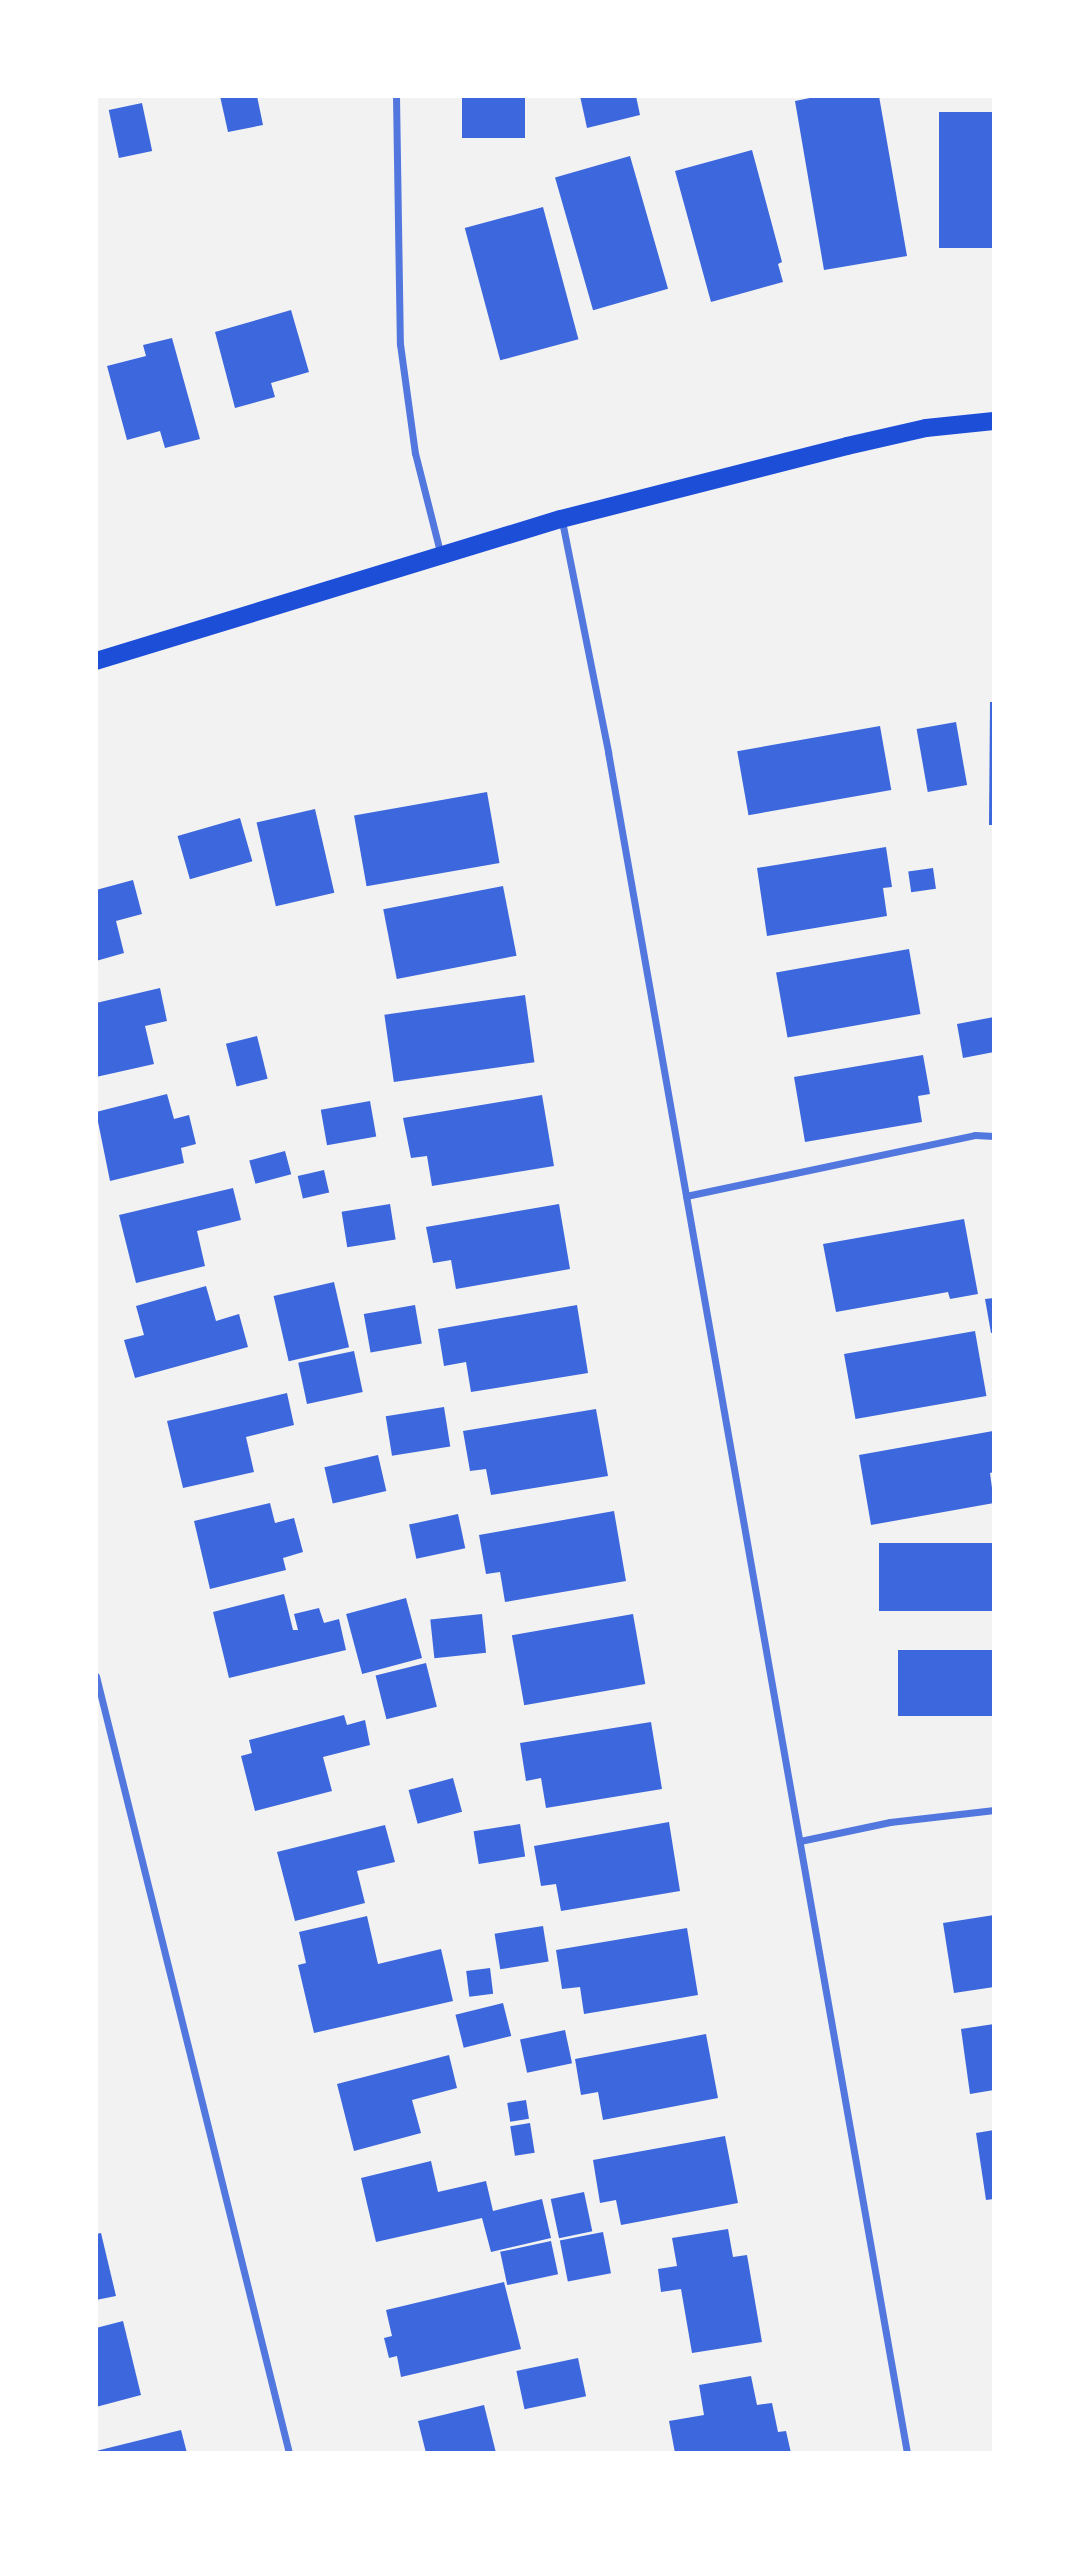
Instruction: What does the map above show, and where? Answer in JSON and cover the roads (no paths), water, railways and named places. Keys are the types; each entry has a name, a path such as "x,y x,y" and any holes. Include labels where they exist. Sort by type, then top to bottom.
{"main road":[{"path":"96,661 561,519 926,428 994,421"}],"street":[{"path":"396,96 400,344 415,453 441,557"},
{"path":"561,519 608,752 907,2453"},
{"path":"686,1196 975,1135 994,1136"},
{"path":"96,1676 289,2453"},
{"path":"800,1841 890,1822 994,1810"}]}
